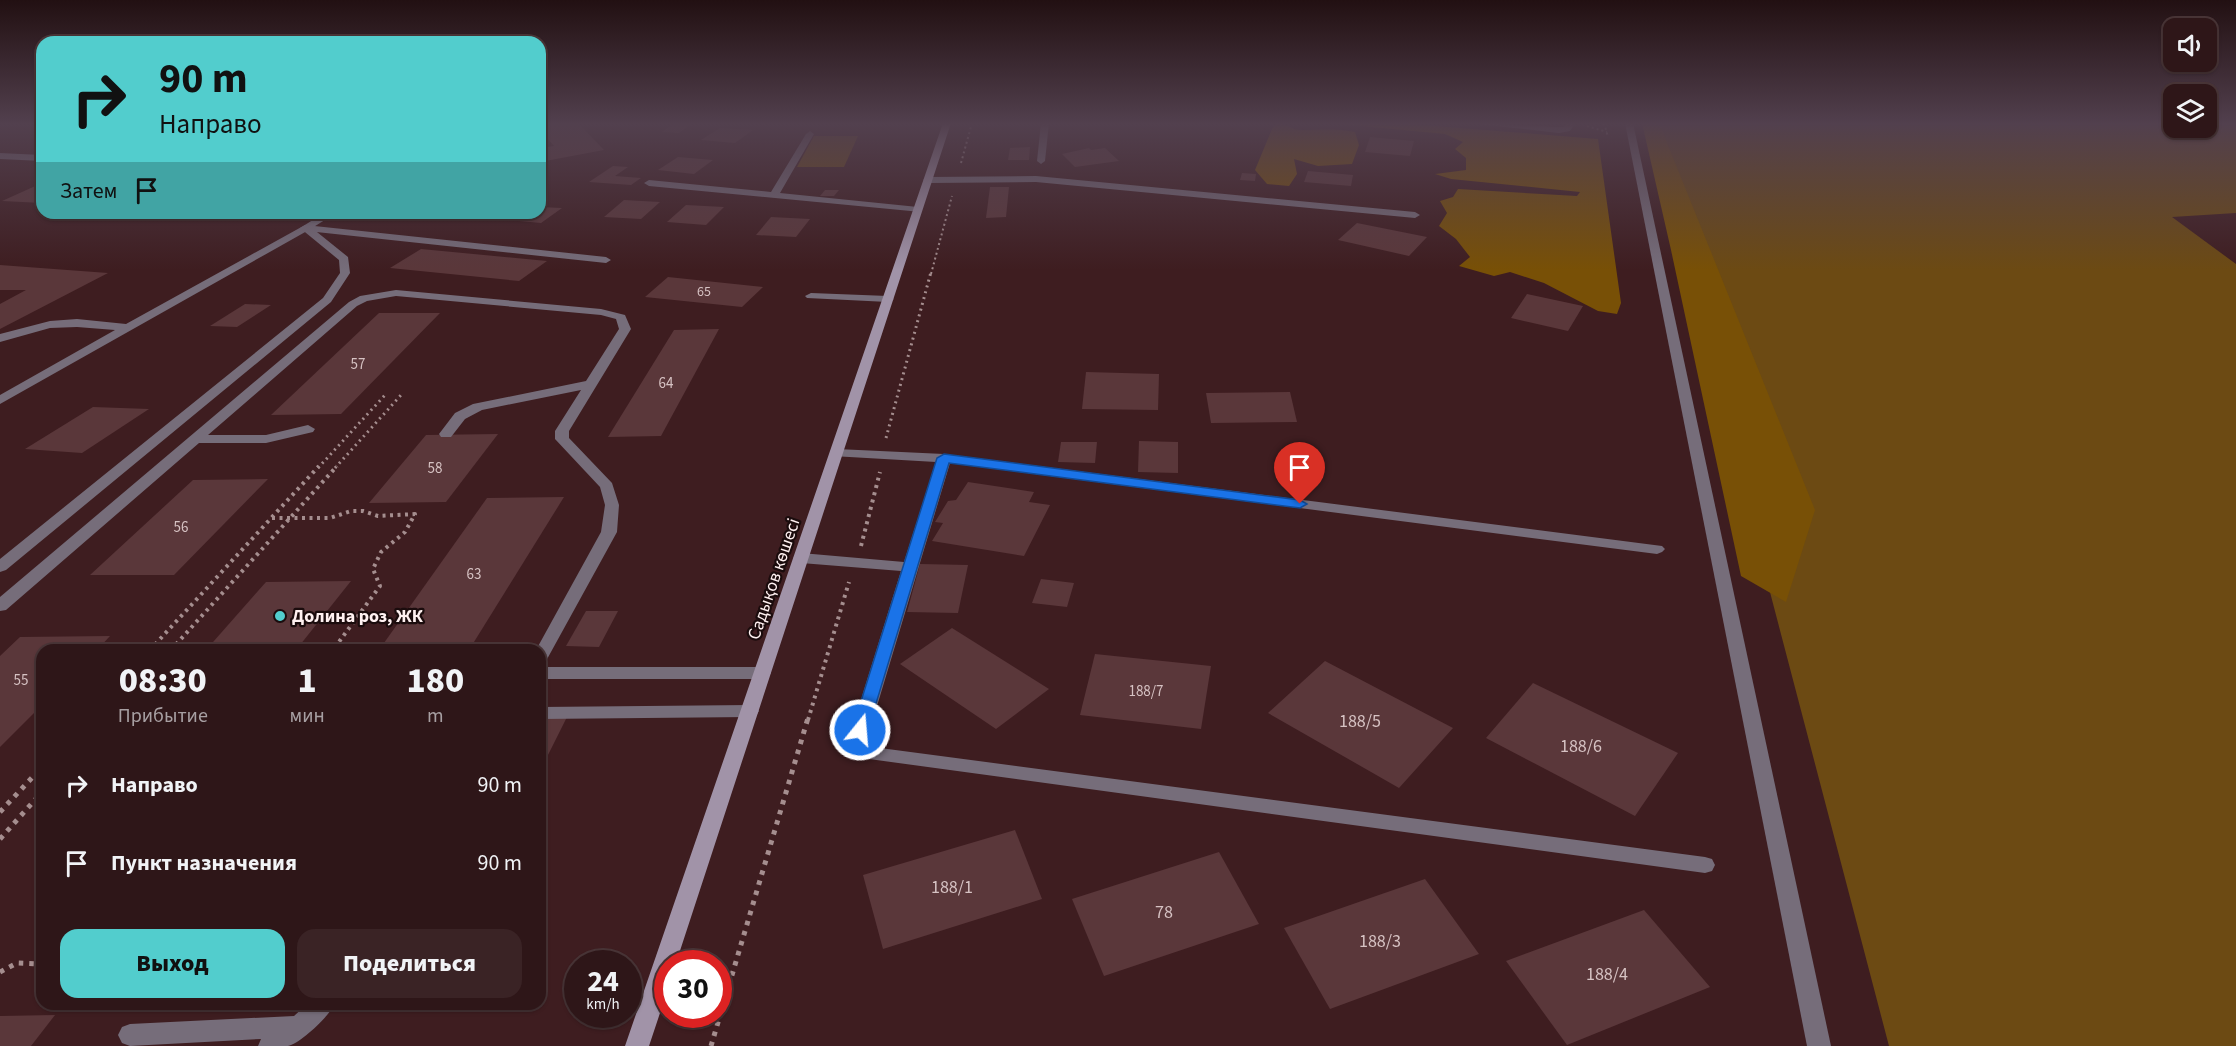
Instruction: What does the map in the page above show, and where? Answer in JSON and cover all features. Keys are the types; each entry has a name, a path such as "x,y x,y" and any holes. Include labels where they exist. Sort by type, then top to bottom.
{"street":[{"path":"774,196 788,172"},
{"name":"Садықов көшесі","path":"636,1046 931,172"},
{"path":"1639,172 1819,1046"},
{"path":"928,180 1036,179 1414,215"},
{"path":"649,183 918,210"},
{"path":"0,399 321,219"},
{"path":"305,228 606,260"},
{"path":"0,567 327,300 345,273 344,259 305,228"},
{"path":"0,606 353,303 364,298 396,293 590,311 621,317 625,329 562,430 562,439 607,486 612,505 609,532 546,646"},
{"path":"811,296 888,299"},
{"path":"0,338 50,325 77,323 128,328"},
{"path":"446,434 460,416 478,407 592,384"},
{"path":"193,439 277,438 293,436 308,429"},
{"path":"837,453 944,458 1657,549"},
{"path":"944,458 854,751 1705,866"},
{"path":"801,558 910,567"},
{"path":"546,673 762,673"},
{"path":"546,713 750,711"},
{"path":"270,1046 300,1026 317,1010"},
{"path":"130,1035 300,1026"}],"path":[{"path":"711,1046 863,539 889,424 959,172"},
{"path":"156,644 386,394"},
{"path":"176,644 402,394"},
{"path":"272,518 330,518 351,511 363,511 378,516 415,514 405,532 381,552 373,569 380,586 337,644"},
{"path":"0,812 36,773"},
{"path":"0,839 36,799"},
{"path":"0,972 17,963 36,964"}],"shaded area":[{"path":"1257,172 1297,172 1289,186 1267,184"},
{"path":"1452,172 1603,172 1621,303 1617,314 1598,311 1544,283 1510,272 1494,276 1459,266 1470,257 1456,239 1439,226 1447,213 1440,201 1453,197 1458,189 1577,196 1580,192 1451,179 1435,174"},
{"path":"1653,172 1679,172 1815,510 1786,602 1741,576"},
{"path":"1660,172 2236,172 2236,213 2172,217 2236,264 2236,1046 1889,1046"}],"building":[{"path":"604,172 621,172 615,176 641,178 631,185 589,182"},
{"path":"674,172 697,172 694,174"},
{"path":"1308,172 1353,175 1351,186 1304,182"},
{"path":"1242,173 1256,174 1255,181 1240,180"},
{"path":"36,186 36,203 2,201"},
{"path":"990,187 1009,187 1006,217 986,218"},
{"path":"825,190 839,190 834,196 820,196"},
{"path":"624,200 660,202 641,219 604,217"},
{"path":"686,205 724,207 706,225 667,222"},
{"path":"546,207 562,208 541,223 498,219 546,219"},
{"path":"771,217 810,219 796,237 756,235"},
{"path":"1357,223 1427,237 1409,256 1338,240"},
{"path":"421,249 547,261 519,281 390,268"},
{"path":"0,265 108,273 0,329 0,304 26,290 0,290"},
{"path":"668,277 763,287 742,307 645,297"},
{"path":"1527,294 1583,306 1568,331 1511,318"},
{"path":"245,304 271,305 237,327 210,326"},
{"path":"379,313 440,313 341,414 271,415"},
{"path":"719,329 661,436 608,437 674,330"},
{"path":"1086,372 1159,374 1158,410 1082,409"},
{"path":"1290,392 1297,422 1211,423 1206,393"},
{"path":"93,407 149,409 82,453 25,449"},
{"path":"498,434 446,502 369,503 426,435"},
{"path":"1139,441 1178,442 1178,473 1138,472"},
{"path":"1061,442 1097,442 1095,463 1058,462"},
{"path":"268,479 174,575 90,575 193,480"},
{"path":"968,482 1034,492 1029,502 1050,505 1024,556 932,541 943,523 935,522 948,501 956,500"},
{"path":"564,497 473,644 383,644 487,498"},
{"path":"920,564 968,565 958,613 907,612"},
{"path":"1041,579 1074,583 1067,607 1032,603"},
{"name":"Долина роз, ЖК","path":"351,581 301,644 211,644 266,582"},
{"path":"586,611 618,611 599,647 566,646"},
{"path":"952,628 1049,689 996,729 900,664"},
{"path":"110,636 103,644 36,644 36,711 0,747 0,656 20,637"},
{"path":"1095,654 1211,666 1201,729 1080,715"},
{"path":"1325,661 1453,728 1399,788 1268,713"},
{"path":"1533,683 1678,753 1635,816 1486,738"},
{"path":"546,717 567,717 546,759"},
{"path":"1015,830 1042,899 883,949 863,875"},
{"path":"1219,852 1259,924 1104,976 1072,899"},
{"path":"1425,879 1479,954 1330,1009 1284,928"},
{"path":"1644,910 1710,987 1567,1045 1506,961"},
{"path":"55,1015 31,1046 0,1046 0,1016"}],"place":[{"name":"Долина роз, ЖК","path":"280,616"}],"route":[{"path":"860,730 944,458 1300,504"}]}
